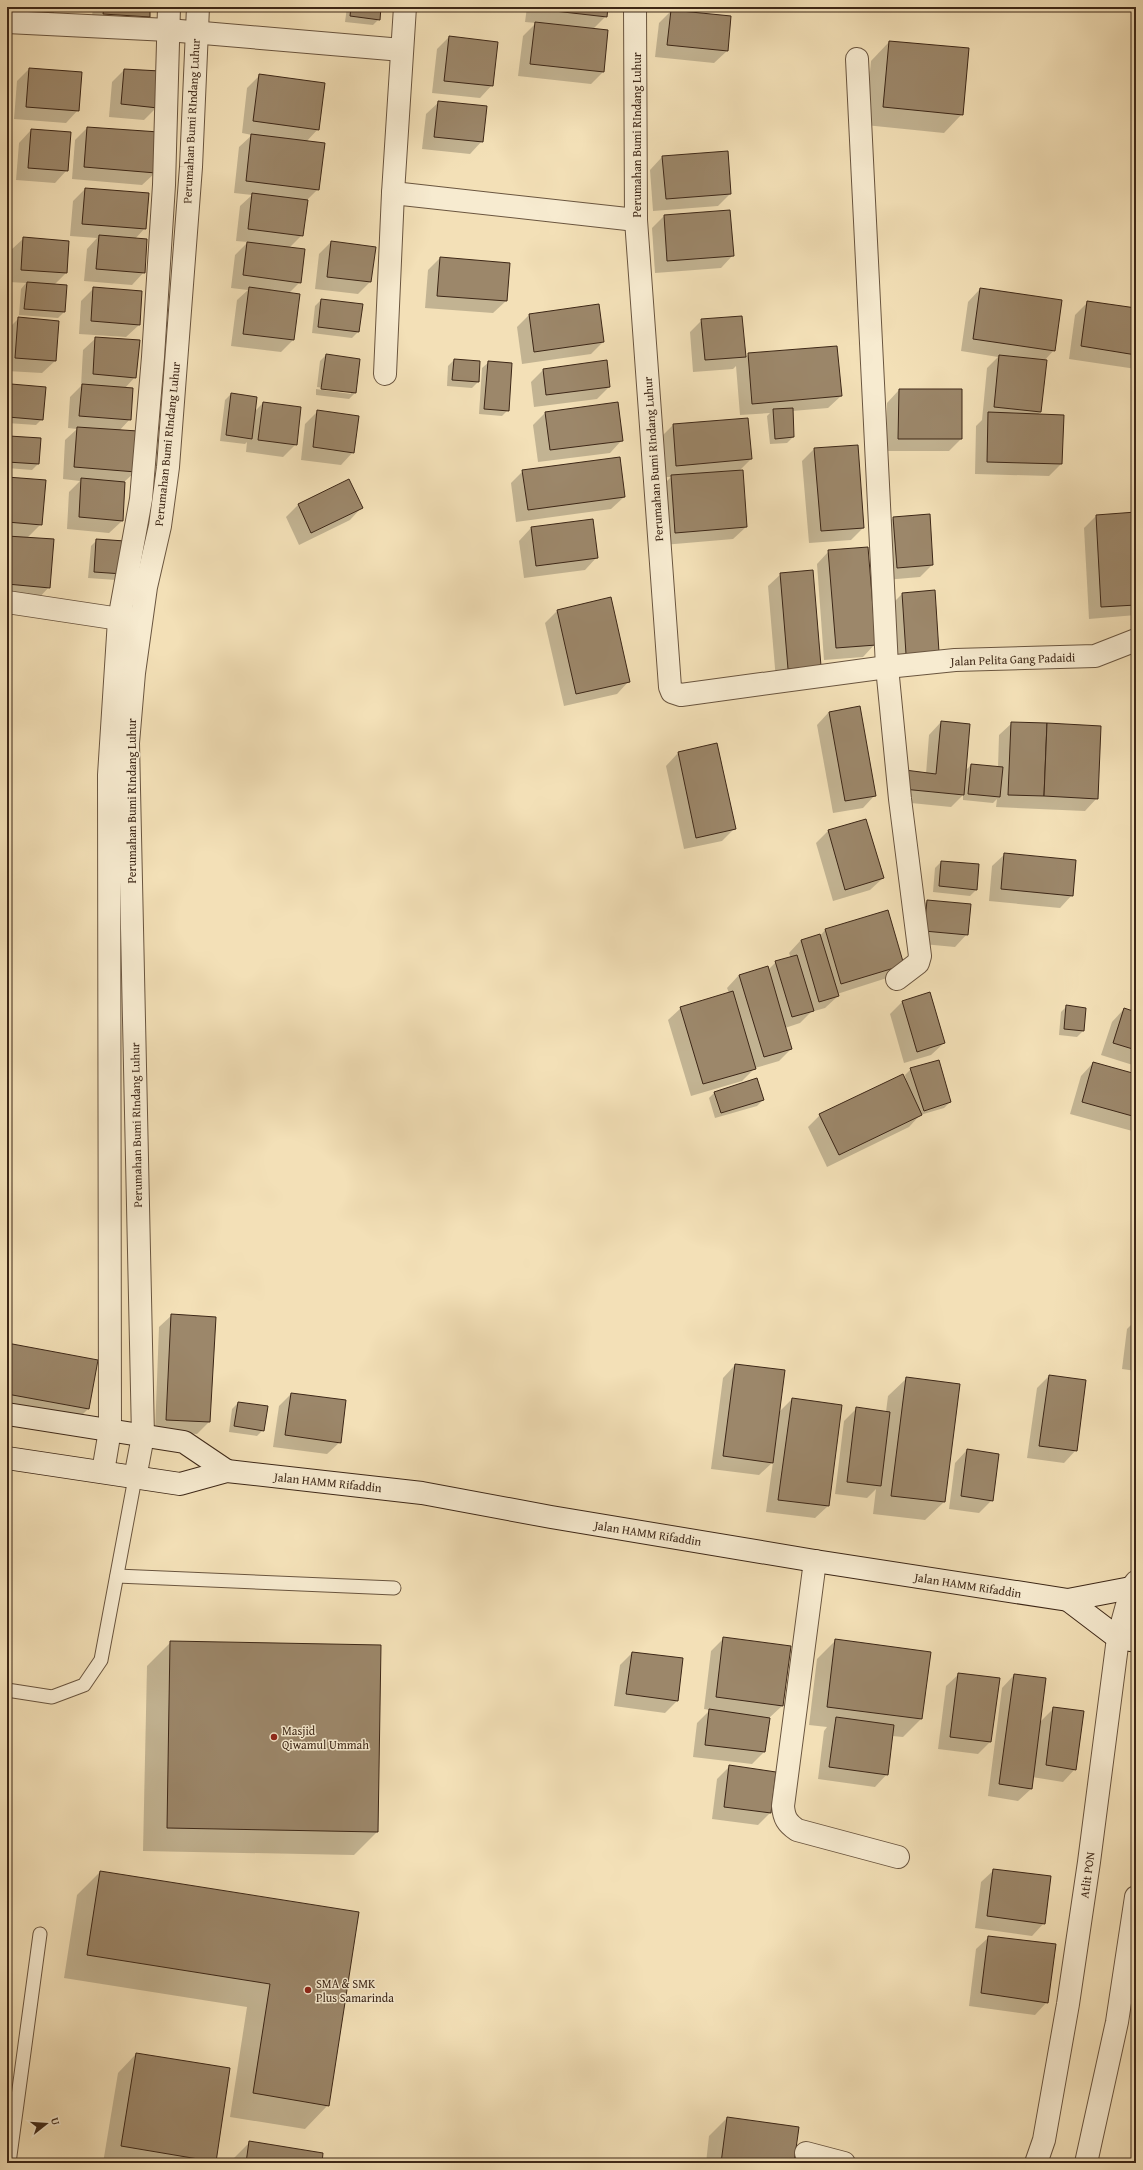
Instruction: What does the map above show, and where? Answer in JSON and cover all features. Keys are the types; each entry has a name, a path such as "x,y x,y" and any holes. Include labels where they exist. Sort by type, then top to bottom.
{"street":[{"path":"103,1472 110,1430 109,775 119,620 141,499 153,357 164,185 169,7"},
{"name":"Perumahan Bumi RIndang Luhur","path":"135,1478 143,1436 128,743 134,673 146,587 160,526 168,467 193,122 195,32 198,7"},
{"path":"385,374 393,194 405,7"},
{"name":"Perumahan Bumi RIndang Luhur","path":"635,7 636,220 671,690 674,694 681,696 887,667"},
{"path":"7,22 168,30 402,50"},
{"path":"857,58 887,667 900,799 920,956 918,963 897,979"},
{"path":"393,194 636,220"},
{"path":"7,602 119,620 142,622"},
{"name":"Jalan Pelita Gang Padaidi","path":"887,667 962,659 1095,656 1136,640"},
{"name":"Jalan HAMM Rifaddin","path":"7,1414 184,1442 227,1471"},
{"name":"Jalan HAMM Rifaddin","path":"7,1458 180,1484 227,1471 422,1493 552,1517 815,1561 1068,1600 1135,1585"},
{"path":"815,1561 783,1806 784,1816 788,1824 797,1830 898,1857"},
{"name":"Atlit PON","path":"1036,2163 1044,2140 1068,2004 1089,1862 1135,1585"},
{"name":"Jalan HAMM Rifaddin","path":"1068,1600 1127,1639"},
{"path":"1086,2163 1117,2022 1136,1898"},
{"path":"806,2153 844,2163"}],"lane":[{"path":"7,1690 52,1697 84,1685 101,1660 135,1478"},
{"path":"117,1576 394,1588"},
{"path":"9,2163 40,1934"}],"building":[{"path":"20,7 54,7 54,12 20,10"},
{"path":"104,7 150,7 150,17 103,14"},
{"path":"351,7 381,7 380,20 350,16"},
{"path":"537,7 608,7 607,17 537,9"},
{"path":"671,10 731,16 728,51 667,45"},
{"path":"535,22 608,30 604,72 530,64"},
{"path":"449,36 498,42 493,86 444,81"},
{"path":"889,41 969,48 963,115 883,107"},
{"path":"29,68 82,72 79,111 26,107"},
{"path":"124,69 160,71 158,108 121,104"},
{"path":"259,74 325,83 319,130 253,121"},
{"path":"438,101 487,106 483,142 434,137"},
{"path":"87,127 159,132 156,173 84,167"},
{"path":"31,129 71,132 68,171 28,168"},
{"path":"251,134 325,143 319,190 246,181"},
{"path":"728,151 731,194 666,199 662,156"},
{"path":"85,188 149,193 146,229 82,224"},
{"path":"252,193 308,200 303,236 248,229"},
{"path":"730,210 734,256 667,261 664,215"},
{"path":"99,235 147,239 145,273 96,269"},
{"path":"23,237 69,241 67,273 21,270"},
{"path":"331,241 376,247 371,282 327,277"},
{"path":"247,242 305,249 301,283 243,275"},
{"path":"440,257 510,263 507,301 437,296"},
{"path":"27,282 67,285 65,312 24,309"},
{"path":"93,287 142,291 140,325 91,321"},
{"path":"249,287 300,294 294,340 243,334"},
{"path":"980,288 1062,300 1055,351 973,339"},
{"path":"321,299 363,304 359,332 318,327"},
{"path":"1087,301 1136,308 1136,355 1081,346"},
{"path":"599,304 604,342 534,352 529,314"},
{"path":"742,316 746,357 705,360 701,319"},
{"path":"18,317 59,321 56,361 15,358"},
{"path":"95,337 140,340 136,378 93,374"},
{"path":"837,346 842,396 752,404 748,353"},
{"path":"326,354 360,359 356,393 321,389"},
{"path":"999,355 1047,360 1041,412 994,407"},
{"path":"454,359 480,361 479,382 452,380"},
{"path":"607,360 610,387 546,395 543,369"},
{"path":"488,361 512,363 509,411 484,409"},
{"path":"11,384 46,387 43,420 8,417"},
{"path":"82,384 133,388 131,420 79,416"},
{"path":"899,389 962,389 962,439 898,439"},
{"path":"231,393 257,397 252,439 226,435"},
{"path":"263,402 301,407 297,445 258,440"},
{"path":"618,402 623,441 550,450 545,412"},
{"path":"793,408 794,437 775,439 773,409"},
{"path":"317,410 359,416 354,453 313,447"},
{"path":"988,412 1064,415 1062,464 987,462"},
{"path":"748,418 752,459 676,466 673,424"},
{"path":"77,427 138,431 136,472 74,467"},
{"path":"9,436 41,438 39,464 7,462"},
{"path":"858,445 864,528 821,531 814,448"},
{"path":"620,457 625,497 528,510 522,470"},
{"path":"743,470 747,527 675,533 671,475"},
{"path":"7,477 46,480 42,525 7,522"},
{"path":"81,478 125,482 123,521 79,517"},
{"path":"349,479 363,508 311,533 298,504"},
{"path":"1136,512 1136,605 1101,607 1096,515"},
{"path":"930,514 933,565 897,568 893,517"},
{"path":"593,519 598,558 536,566 531,527"},
{"path":"7,536 54,539 50,588 7,584"},
{"path":"96,539 125,541 123,574 94,572"},
{"path":"868,547 876,645 836,648 828,550"},
{"path":"813,570 821,666 788,669 780,573"},
{"path":"935,590 939,652 906,654 902,593"},
{"path":"611,597 630,682 576,694 557,610"},
{"path":"860,706 876,796 845,801 829,712"},
{"path":"941,721 970,724 964,795 903,789 905,770 936,774"},
{"path":"1011,722 1047,723 1044,796 1008,795"},
{"path":"1047,723 1101,726 1098,799 1044,796"},
{"path":"717,743 736,829 696,838 678,752"},
{"path":"971,764 1003,767 1000,797 968,794"},
{"path":"866,819 884,878 845,890 828,830"},
{"path":"1004,853 1076,860 1073,896 1001,889"},
{"path":"941,861 979,864 977,890 939,886"},
{"path":"927,900 971,904 968,935 924,931"},
{"path":"888,910 904,965 841,984 825,929"},
{"path":"820,934 839,996 819,1002 801,940"},
{"path":"797,955 814,1011 792,1017 775,961"},
{"path":"768,966 792,1049 764,1057 739,975"},
{"path":"733,991 756,1069 703,1084 680,1007"},
{"path":"930,992 945,1043 917,1052 902,1001"},
{"path":"1066,1005 1086,1008 1084,1031 1064,1029"},
{"path":"1124,1008 1136,1012 1136,1050 1113,1043"},
{"path":"939,1060 951,1102 924,1111 910,1068"},
{"path":"1093,1062 1136,1074 1136,1117 1082,1102"},
{"path":"903,1074 922,1115 839,1155 819,1114"},
{"path":"757,1078 764,1100 721,1113 714,1092"},
{"path":"171,1314 216,1317 210,1422 166,1420"},
{"path":"7,1343 98,1360 89,1409 7,1394"},
{"path":"735,1364 785,1370 773,1463 723,1456"},
{"path":"1049,1375 1086,1380 1077,1451 1039,1446"},
{"path":"906,1377 960,1384 945,1502 891,1496"},
{"path":"291,1393 346,1400 341,1443 285,1435"},
{"path":"792,1398 842,1405 829,1506 778,1500"},
{"path":"238,1402 268,1406 264,1431 234,1426"},
{"path":"856,1407 890,1412 881,1486 847,1482"},
{"path":"967,1449 999,1454 993,1501 961,1496"},
{"path":"723,1637 791,1646 783,1706 716,1697"},
{"path":"835,1639 931,1652 922,1719 827,1707"},
{"name":"Masjid Qiwamul Ummah","path":"170,1641 381,1645 378,1832 167,1828"},
{"path":"632,1652 683,1658 678,1701 626,1694"},
{"path":"958,1673 1000,1678 991,1742 950,1737"},
{"path":"1014,1674 1046,1678 1032,1789 999,1784"},
{"path":"1053,1707 1084,1711 1076,1770 1046,1765"},
{"path":"709,1709 770,1718 765,1752 705,1745"},
{"path":"836,1717 894,1725 888,1775 829,1767"},
{"path":"729,1765 776,1772 771,1813 724,1807"},
{"path":"993,1869 1051,1876 1045,1924 987,1916"},
{"name":"SMA & SMK Plus Samarinda","path":"100,1871 359,1912 329,2106 253,2093 270,1984 87,1955"},
{"path":"988,1936 1056,1944 1048,2003 981,1993"},
{"path":"136,2053 230,2068 216,2162 121,2146"},
{"path":"727,2117 799,2127 794,2163 721,2163"},
{"path":"249,2141 323,2153 322,2163 246,2163"}],"place":[{"name":"Masjid Qiwamul Ummah","path":"274,1737"},
{"name":"SMA & SMK Plus Samarinda","path":"308,1990"}]}
